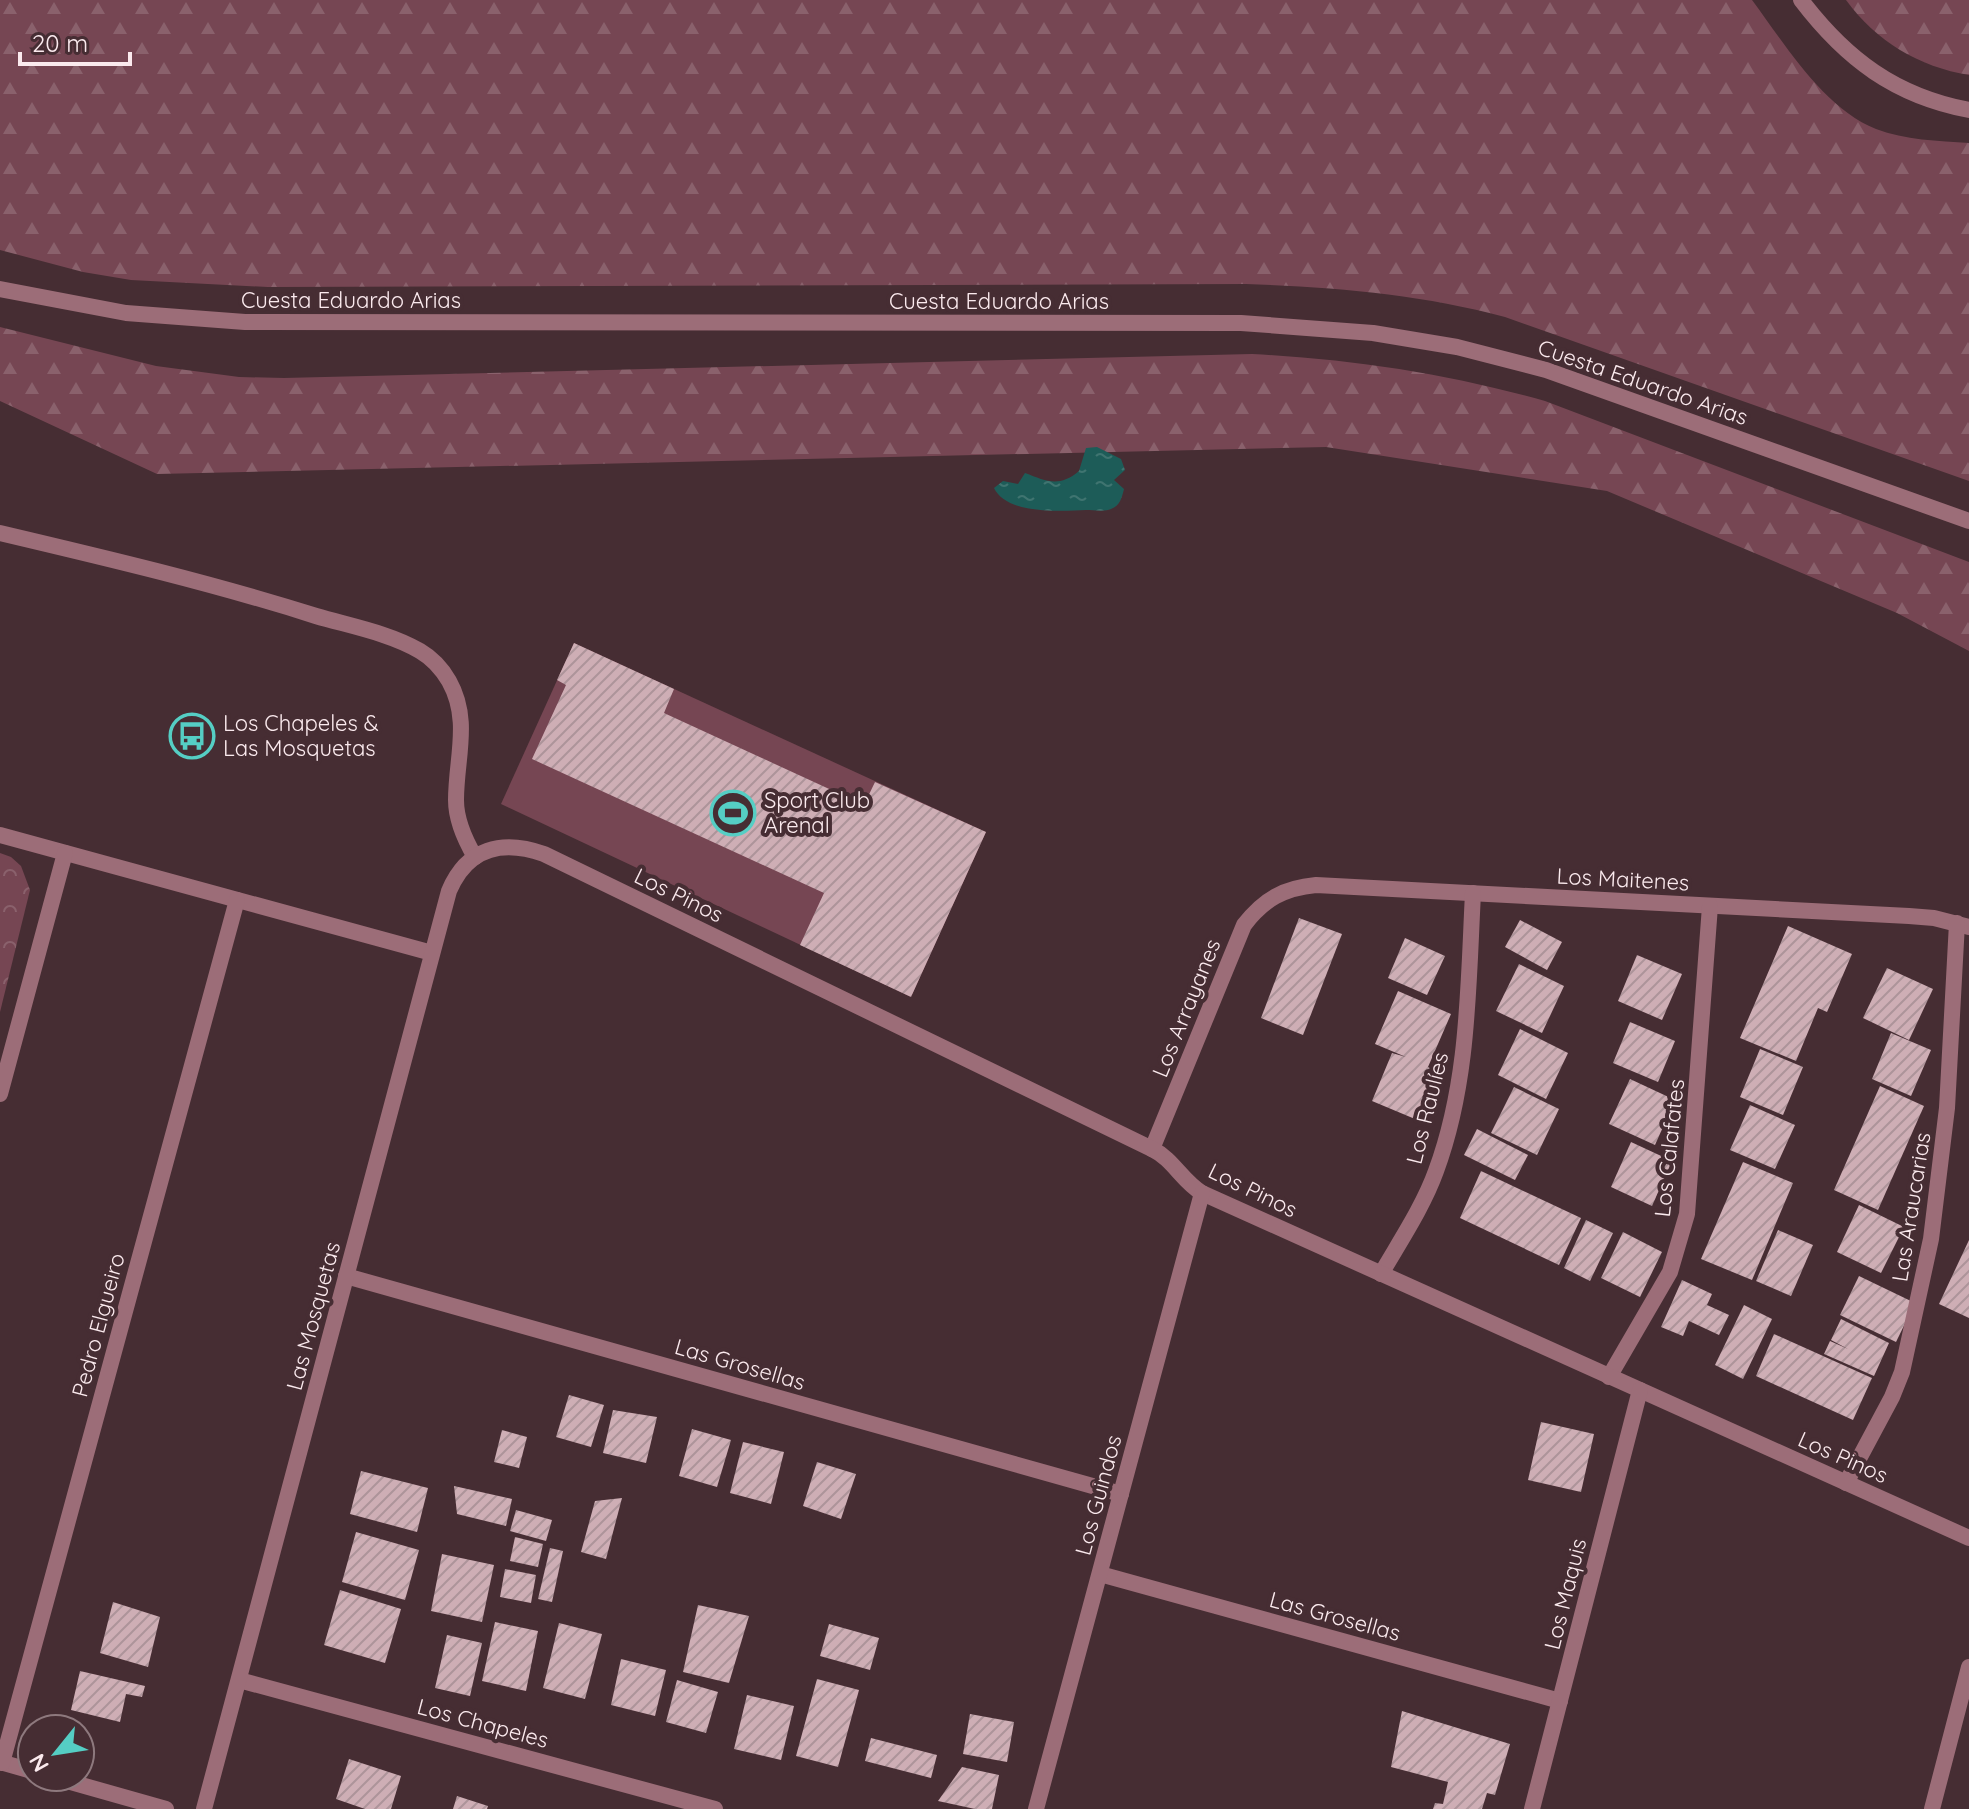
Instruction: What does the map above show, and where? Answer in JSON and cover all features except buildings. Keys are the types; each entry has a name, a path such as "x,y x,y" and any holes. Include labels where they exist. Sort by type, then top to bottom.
{"street":[{"path":"1801,0 1834,40 1887,82 1914,96 1969,110"},
{"name":"Cuesta Eduardo Arias","path":"0,289 126,313 245,322 1241,323 1373,333 1457,347 1574,378 1969,521"},
{"path":"0,533 132,564 293,608 419,651 435,663 457,698 462,735 456,800 458,815 482,853"},
{"path":"0,835 432,953"},
{"name":"Los Pinos","path":"482,853 517,846 544,854 1152,1149 1170,1161 1185,1180 1202,1193 1969,1538"},
{"path":"0,1094 65,853"},
{"name":"Las Mosquetas","path":"204,1809 432,953 454,879 463,867 482,853"},
{"name":"Los Maitenes","path":"1274,895 1293,887 1316,885 1922,917 1963,925"},
{"name":"Los Raulíes","path":"1381,1274 1435,1173 1457,1098 1465,1051 1473,893"},
{"name":"Los Arrayanes","path":"1152,1149 1244,925 1257,908 1274,895"},
{"name":"Pedro Elgueiro","path":"1,1762 237,900"},
{"name":"Los Calafates","path":"1609,1377 1670,1272 1687,1214 1710,906"},
{"name":"Las Araucarias","path":"1846,1483 1902,1372 1928,1252 1937,1204 1963,925"},
{"name":"Los Guindos","path":"1036,1809 1202,1193"},
{"name":"Las Grosellas","path":"346,1276 1121,1494"},
{"name":"Los Maquis","path":"1532,1809 1640,1390"},
{"name":"Las Grosellas","path":"1100,1574 1560,1701"},
{"path":"1932,1809 1969,1667"},
{"name":"Los Chapeles","path":"239,1680 715,1809"},
{"path":"96,1789 166,1809"}],"green space":[{"path":"0,0 1752,0 1806,73 1822,91 1857,119 1898,136 1969,143 1969,481 1505,317 1377,293 1246,284 268,287 131,280 83,272 0,250"},
{"path":"1846,0 1969,0 1969,75 1933,66 1900,50 1871,28"},
{"path":"0,327 156,366 239,377 1252,354 1400,369 1545,401 1969,562 1969,651 1897,613 1607,491 1326,447 157,474 0,401"},
{"name":"Sport Club Arenal","path":"574,643 986,832 911,997 501,804"},
{"path":"0,853 21,866 30,890 0,1012"}],"water":[{"path":"1097,447 1121,459 1125,470 1114,480 1124,489 1114,508 1102,511 1036,510 1010,503 994,488 1003,481 1018,484 1025,473 1046,480 1065,480 1079,471 1086,448"}],"place":[{"name":"Los Chapeles & Las Mosquetas","path":"192,736"},
{"name":"Sport Club Arenal","path":"733,813"}]}
